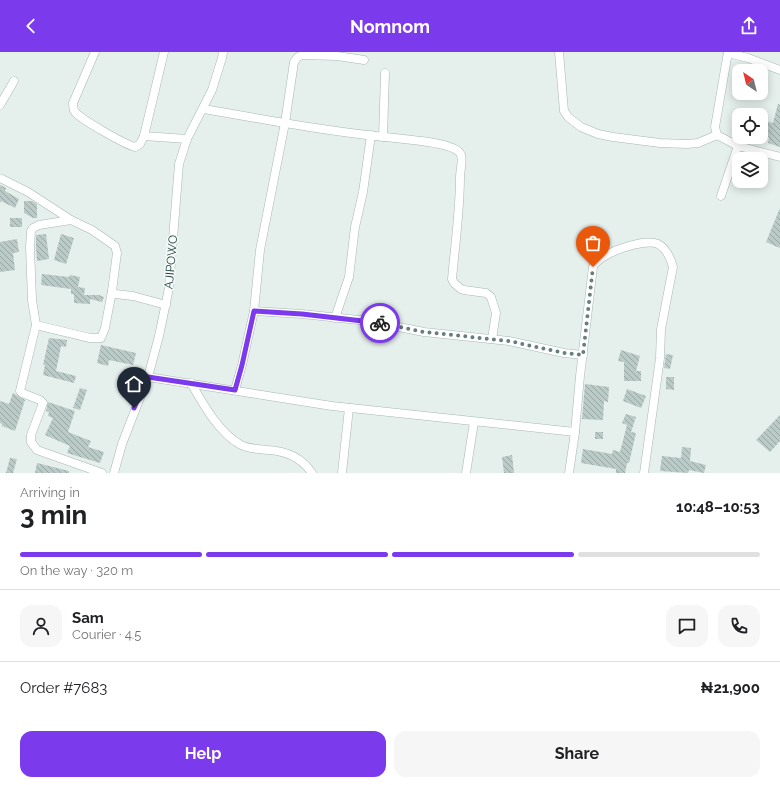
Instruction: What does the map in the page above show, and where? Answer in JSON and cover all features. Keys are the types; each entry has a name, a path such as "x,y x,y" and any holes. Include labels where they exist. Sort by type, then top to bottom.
{"street":[{"path":"95,52 73,103 73,108 75,112 128,145 135,147 140,144 144,136 164,52"},
{"name":"AJIPOWO","path":"114,473 122,444 148,377 166,304 169,288 179,164 187,139 204,109 212,90 223,52"},
{"path":"560,52 564,111 568,117 580,127 598,134 660,143 698,143 717,135"},
{"path":"780,70 728,52 715,127 717,135 738,146 780,157"},
{"path":"235,390 254,311 260,250 285,123 294,62 302,55 337,56 364,60"},
{"path":"383,137 385,73"},
{"path":"0,105 14,81"},
{"path":"204,109 285,123 414,140 451,146 457,150 461,156 458,223 452,279 461,289 486,293 491,297 496,313 492,339"},
{"path":"335,318 348,276 355,227 363,192 371,135"},
{"path":"144,136 187,139"},
{"path":"721,196 738,146"},
{"path":"2,179 28,192 71,220 92,230 115,246 117,253 112,292 105,328 101,338 90,338 36,325"},
{"path":"71,220 38,225 31,231 30,247 32,300 36,325 20,391 40,400 43,404 31,435 31,442 37,450 102,473"},
{"path":"569,473 575,432 593,267 595,262 617,250 634,245 649,243 658,244 664,249 672,262 673,267 661,329 660,358 644,473"},
{"path":"112,292 115,294 133,296 166,304"},
{"path":"254,311 302,314 391,325 424,332 492,339 583,355"},
{"path":"148,377 349,408 575,432"},
{"path":"191,383 208,411 227,434 240,444 248,448 272,450 290,454 307,465 312,473"},
{"path":"342,473 349,408"},
{"path":"466,473 474,422"}],"building":[{"path":"778,104 780,105 780,147 768,143 768,122 773,123"},
{"path":"0,185 6,188 5,191 19,199 15,208 1,201 0,203"},
{"path":"24,201 32,201 37,204 37,218 33,218 24,213"},
{"path":"780,208 780,248 766,242"},
{"path":"10,218 22,218 22,227 10,227"},
{"path":"46,234 49,259 37,261 36,235"},
{"path":"61,234 74,238 66,264 54,260"},
{"path":"17,239 19,252 13,253 15,270 0,272 0,242"},
{"path":"42,274 69,277 70,275 80,277 78,287 85,288 84,295 99,295 104,297 102,302 90,299 90,304 74,303 74,294 71,294 71,289 41,285"},
{"path":"49,338 67,340 66,347 61,346 56,371 76,376 74,383 43,375 45,365 43,365"},
{"path":"101,345 136,353 133,365 109,360 108,366 97,363"},
{"path":"621,350 640,356 636,371 641,371 641,381 624,381 624,362 618,361"},
{"path":"666,354 673,355 670,369 664,368"},
{"path":"666,377 674,377 674,390 666,389"},
{"path":"585,384 609,387 608,402 604,401 603,420 582,419"},
{"path":"80,388 87,390 80,410 73,408"},
{"path":"627,389 646,396 641,408 623,401"},
{"path":"13,393 25,400 15,431 2,426 0,423 0,401 9,404"},
{"path":"48,402 75,411 68,432 91,441 88,447 104,452 100,463 67,453 70,446 45,435 53,418 48,416 49,412 46,411"},
{"path":"626,414 636,417 631,432 636,433 629,463 627,463 625,473 616,473 616,469 581,463 583,449 612,454 613,450 620,452 627,425 622,423"},
{"path":"780,415 780,441 770,452 756,440"},
{"path":"595,432 603,432 603,439 595,439"},
{"path":"682,447 691,448 690,461 706,465 704,473 689,470 688,473 660,471 662,456 681,458"},
{"path":"512,455 514,473 504,473 502,457"},
{"path":"10,458 17,459 13,473 6,473"},
{"path":"37,463 69,471 69,473 35,473"}],"way so far":[{"path":"380,323 424,332 509,341 564,353 583,355 593,267"}],"route":[{"path":"134,408 148,377 235,390 254,311 302,314 380,323"}]}
